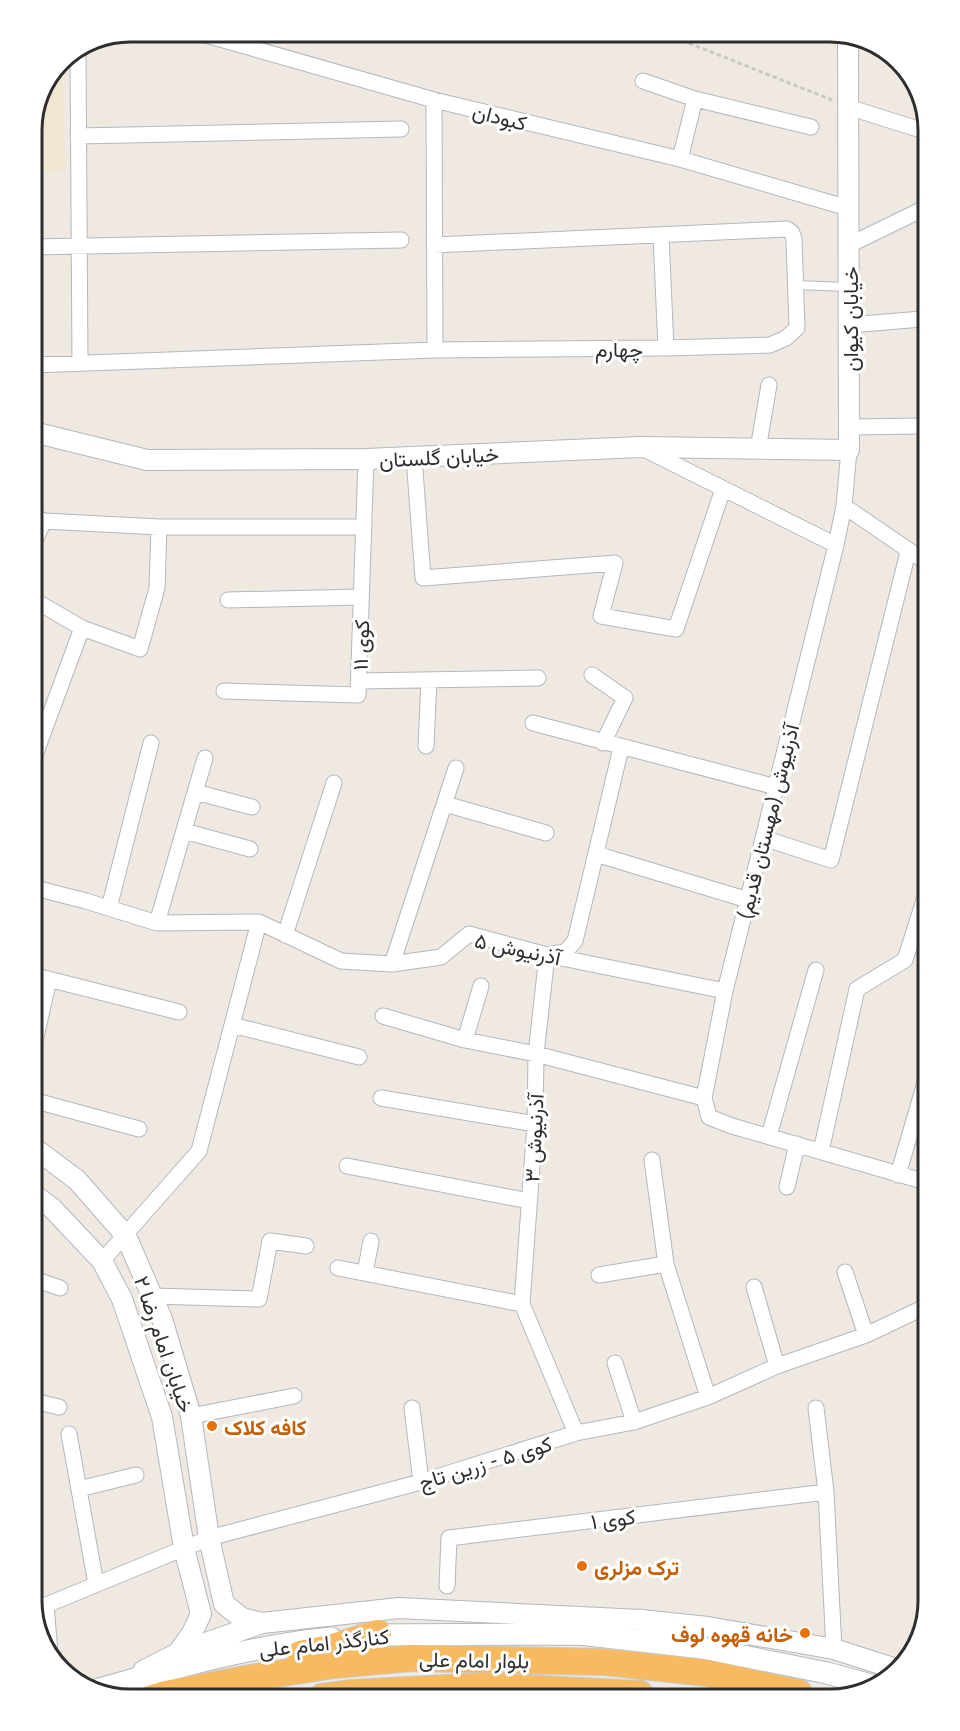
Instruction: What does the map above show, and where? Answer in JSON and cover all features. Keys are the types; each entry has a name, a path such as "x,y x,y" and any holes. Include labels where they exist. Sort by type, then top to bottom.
{"highway":[{"path":"176,1689 228,1668 330,1648 378,1633"},
{"name":"بلوار امام علی","path":"194,1689 335,1665 412,1658 476,1658 605,1662 707,1673 781,1689"},
{"name":"بلوار امام علی","path":"428,1689 485,1686 543,1689"}],"main road":[{"path":"641,1620 694,1647"},
{"name":"کنارگذر امام علی","path":"109,1686 285,1642 378,1633 579,1634 694,1647 828,1673 862,1682"}],"street":[{"name":"کبودان","path":"231,42 434,100 680,159 848,208"},
{"name":"خیابان کیوان","path":"844,506 849,450 848,44"},
{"path":"78,60 80,363"},
{"path":"644,81 695,99 811,128"},
{"path":"680,159 695,99"},
{"path":"434,100 435,350"},
{"path":"848,107 918,129"},
{"path":"78,136 401,129"},
{"path":"849,245 918,211"},
{"path":"434,244 787,230 792,233 794,239 796,285"},
{"path":"661,236 666,348"},
{"path":"42,247 401,240"},
{"name":"چهارم","path":"42,365 435,350 770,345 786,338 798,327 796,285"},
{"path":"849,325 918,319"},
{"path":"758,449 769,385"},
{"path":"849,427 918,426"},
{"name":"خیابان گلستان","path":"42,434 147,460 366,459 640,447 849,450"},
{"path":"640,447 836,545"},
{"path":"414,457 423,578 615,563 601,616 676,628 723,489"},
{"name":"کوی ۱۱","path":"224,691 358,695 366,459"},
{"path":"844,506 918,558"},
{"name":"آذرنیوش (مهستان قدیم)","path":"704,1098 725,991 844,506"},
{"path":"42,519 159,527 364,527"},
{"path":"42,605 82,628 140,649 157,588 159,527"},
{"path":"763,838 831,860 908,552"},
{"path":"228,600 362,597"},
{"path":"42,736 82,628"},
{"path":"592,675 625,698 603,743"},
{"path":"359,681 538,678"},
{"path":"426,746 429,680"},
{"path":"533,723 776,788"},
{"path":"109,908 151,743"},
{"path":"547,955 565,952 575,941 621,748"},
{"path":"157,923 205,758"},
{"path":"393,964 456,768"},
{"path":"285,935 334,783"},
{"path":"195,792 252,807"},
{"path":"445,804 546,833"},
{"path":"183,831 250,849"},
{"path":"596,854 747,900"},
{"path":"42,890 157,923 260,922 198,1151 102,1261"},
{"path":"821,1151 857,989 905,960 918,919"},
{"name":"آذرنیوش ۵","path":"260,922 341,961 393,964 441,957 469,934 547,955 725,991"},
{"name":"آذرنیوش ۳","path":"547,955 536,1054 535,1124 522,1304 576,1434"},
{"path":"769,1136 816,970"},
{"path":"42,977 179,1012"},
{"path":"465,1040 481,986"},
{"path":"383,1016 465,1040 536,1054 704,1098 709,1117 732,1126 918,1180"},
{"path":"232,1025 359,1057"},
{"path":"381,1098 535,1124"},
{"path":"42,1103 139,1129"},
{"path":"898,1175 918,1106"},
{"path":"787,1187 797,1144"},
{"name":"خیابان امام رضا ۲","path":"42,1154 77,1180 126,1236 162,1319 190,1416 209,1538 224,1604 242,1618 262,1623"},
{"path":"652,1160 666,1264 708,1396"},
{"path":"347,1166 529,1200"},
{"name":"خیابان امام رضا ۲","path":"42,1201 52,1208 102,1261 122,1299 162,1416 184,1548 201,1614 192,1633 178,1653"},
{"path":"152,1296 259,1299 270,1241 306,1246"},
{"path":"365,1273 371,1241"},
{"path":"599,1275 666,1264"},
{"path":"338,1268 522,1304"},
{"path":"845,1272 866,1335"},
{"path":"42,1282 60,1288"},
{"path":"754,1287 777,1366"},
{"name":"کوی ۵ - زرین تاج","path":"43,1606 209,1538 422,1482 576,1434 634,1422 708,1396 777,1366 866,1335 918,1310"},
{"path":"615,1363 634,1422"},
{"path":"190,1416 294,1396"},
{"path":"42,1403 59,1407"},
{"path":"412,1408 422,1482"},
{"path":"816,1408 826,1491 834,1649"},
{"path":"69,1434 96,1584"},
{"path":"79,1489 136,1475"},
{"name":"کوی ۱","path":"447,1586 449,1538 826,1491"},
{"path":"108,1686 178,1653 262,1623 399,1608 641,1620 739,1632 834,1649 888,1667"},
{"path":"694,1647 739,1632"}],"lane":[{"path":"796,285 849,287"}],"path":[{"path":"686,42 848,107"}],"shaded area":[{"path":"62,75 65,171 42,172 42,124 45,107"}],"place":[{"name":"کافه کلاک","path":"212,1426"},
{"name":"ترک مزلری","path":"582,1566"},
{"name":"خانه قهوه لوف","path":"805,1633"}]}
